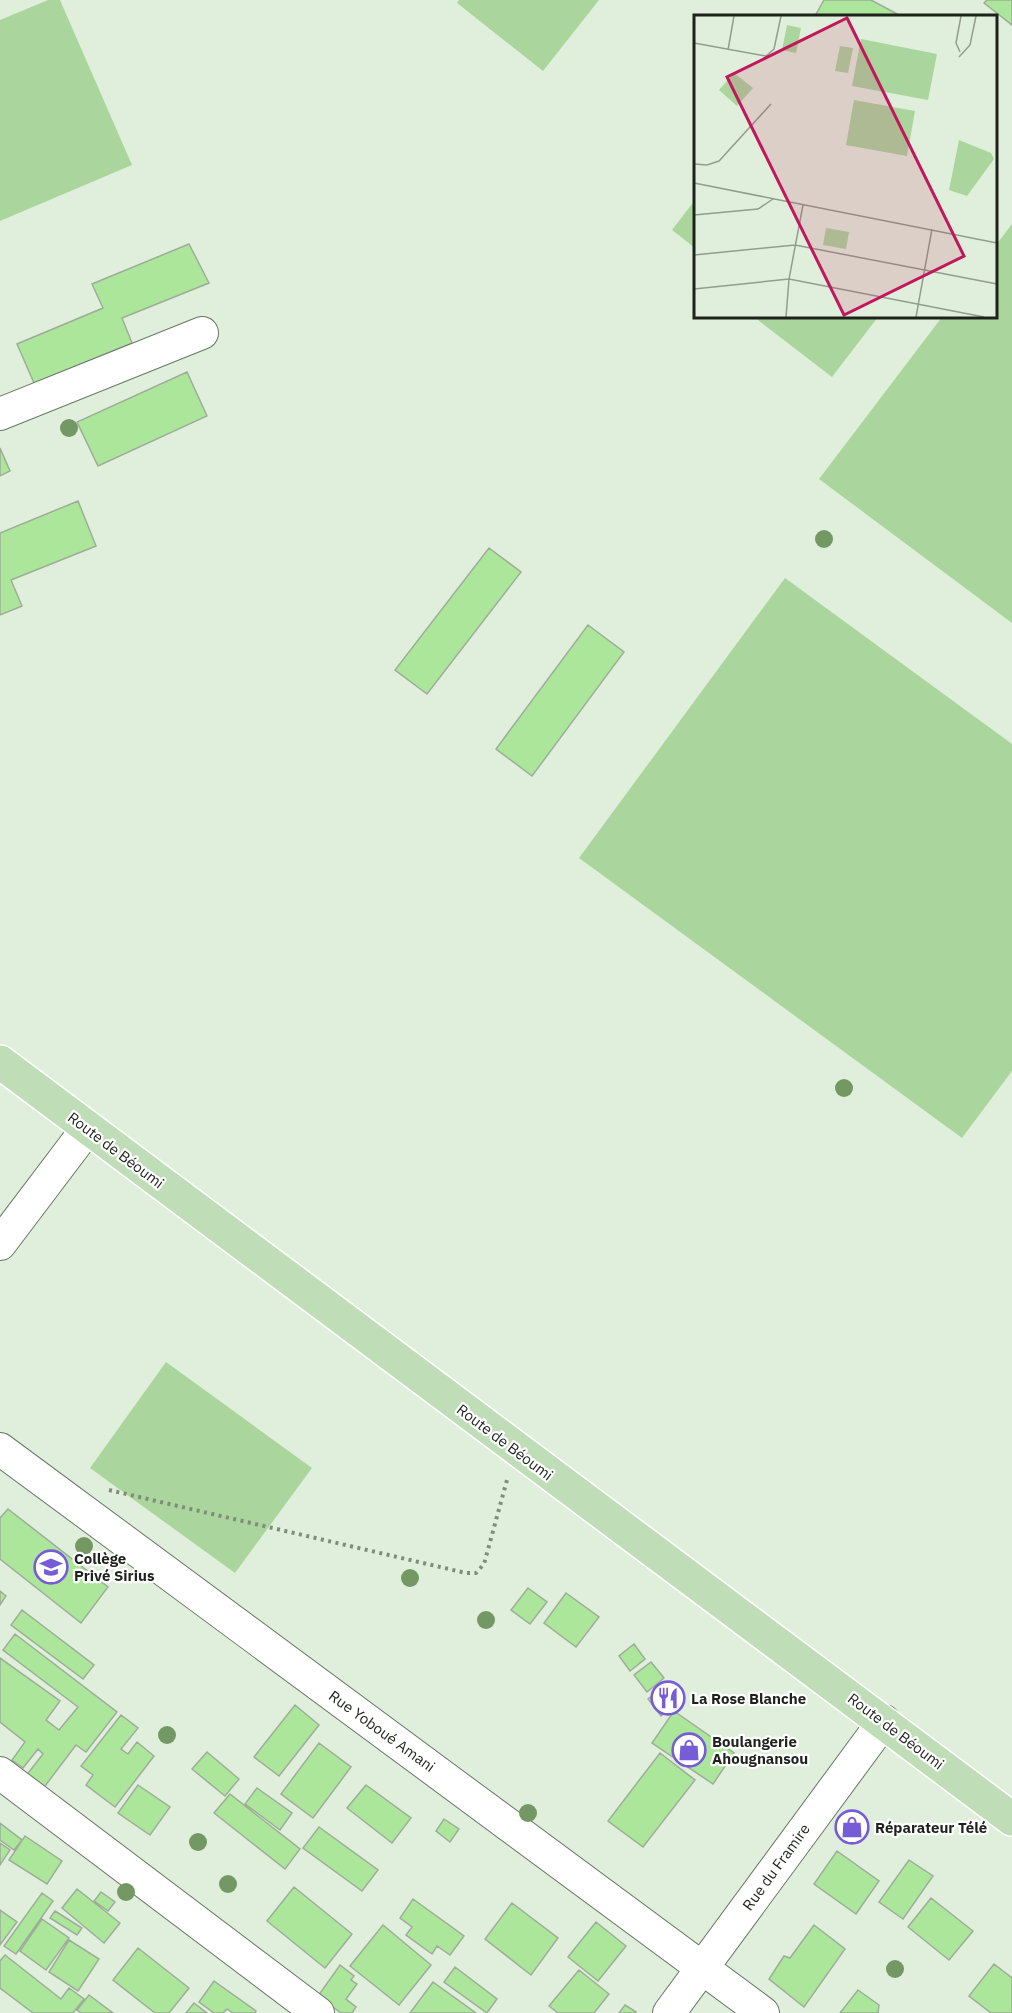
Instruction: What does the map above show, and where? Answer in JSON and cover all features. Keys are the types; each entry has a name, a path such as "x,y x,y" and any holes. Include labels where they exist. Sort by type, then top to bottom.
{"main road":[{"name":"Route de Béoumi","path":"0,1062 513,1449 884,1721 1012,1819"}],"street":[{"path":"0,414 202,333"},
{"path":"0,1244 87,1128"},
{"name":"Rue Yoboué Amani","path":"0,1449 763,2013"},
{"name":"Rue du Framire","path":"669,2013 884,1721"},
{"path":"0,1773 318,2013"}],"path":[{"path":"98,1487 466,1573 476,1573 484,1564 513,1449"}],"green space":[{"path":"48,0 60,0 132,165 0,221 0,20"},
{"path":"459,0 599,0 543,71 457,3"},
{"path":"694,201 694,247 672,230"},
{"path":"1012,224 1012,623 819,479 941,318 997,318 997,244"},
{"path":"755,318 877,318 832,377"},
{"path":"785,578 1012,744 1012,1071 962,1138 579,858"},
{"path":"166,1362 312,1468 235,1573 90,1468"}],"building":[{"path":"824,0 871,0 899,15 816,15"},
{"path":"987,0 1012,0 1012,25 984,3"},
{"path":"189,244 209,283 122,318 132,343 34,383 17,344 103,308 92,284"},
{"path":"187,372 207,416 98,466 77,422"},
{"path":"0,448 10,471 0,476"},
{"path":"78,501 96,546 11,580 22,606 0,615 0,533"},
{"path":"489,548 521,572 427,694 395,670"},
{"path":"588,625 624,652 532,776 496,749"},
{"path":"8,1509 108,1587 81,1623 0,1559 0,1518"},
{"path":"528,1588 547,1602 530,1624 511,1610"},
{"path":"0,1591 6,1596 0,1605"},
{"path":"566,1593 599,1617 576,1647 544,1623"},
{"path":"22,1610 94,1665 83,1679 11,1625"},
{"path":"15,1634 117,1712 86,1752 76,1745 42,1790 25,1777 43,1754 38,1749 23,1768 12,1760 25,1742 0,1722 0,1658 60,1701 46,1720 59,1730 78,1707 3,1650"},
{"path":"634,1644 645,1659 630,1671 619,1656"},
{"path":"651,1662 664,1678 647,1692 634,1675"},
{"path":"665,1686 678,1702 661,1716 648,1699"},
{"path":"295,1705 319,1725 279,1776 254,1757"},
{"path":"674,1711 734,1753 713,1784 652,1743"},
{"path":"121,1715 138,1728 121,1749 128,1754 137,1742 154,1756 115,1807 86,1785 93,1775 81,1766"},
{"path":"319,1743 351,1767 313,1818 281,1794"},
{"path":"207,1752 239,1779 225,1796 192,1769"},
{"path":"660,1753 695,1780 643,1847 608,1821"},
{"path":"138,1785 170,1807 150,1835 118,1813"},
{"path":"366,1785 411,1818 392,1843 347,1808"},
{"path":"257,1788 292,1813 280,1830 245,1804"},
{"path":"230,1794 300,1849 285,1869 214,1813"},
{"path":"444,1819 459,1829 450,1842 436,1831"},
{"path":"0,1823 22,1840 14,1850 0,1840"},
{"path":"319,1827 378,1870 362,1891 303,1848"},
{"path":"25,1836 62,1861 47,1884 9,1860"},
{"path":"0,1843 10,1850 0,1865"},
{"path":"837,1851 879,1881 856,1914 814,1884"},
{"path":"909,1860 933,1876 903,1919 879,1902"},
{"path":"294,1887 352,1934 325,1968 267,1921"},
{"path":"77,1889 120,1923 104,1943 62,1908"},
{"path":"101,1892 115,1902 108,1911 94,1901"},
{"path":"42,1893 53,1901 16,1954 4,1946"},
{"path":"931,1898 973,1931 949,1960 908,1927"},
{"path":"413,1899 464,1936 450,1955 437,1946 432,1954 406,1935 412,1927 400,1918"},
{"path":"512,1903 558,1938 531,1975 485,1939"},
{"path":"0,1910 17,1922 0,1945"},
{"path":"55,1911 82,1928 77,1935 50,1918"},
{"path":"42,1919 69,1938 46,1970 20,1951"},
{"path":"596,1922 626,1946 598,1981 568,1957"},
{"path":"383,1925 431,1965 399,2005 350,1966"},
{"path":"814,1925 845,1949 804,2007 769,1979 784,1956 790,1958"},
{"path":"69,1940 99,1959 78,1991 49,1972"},
{"path":"138,1948 189,1988 169,2013 155,2013 113,1980"},
{"path":"5,1955 61,1999 69,1988 84,1999 73,2013 33,2013 0,1988 0,1961"},
{"path":"994,1964 1012,1978 1012,2013 991,2013 969,1996"},
{"path":"340,1965 354,1976 351,1980 357,1984 346,1999 356,2007 352,2013 341,2013 318,1996"},
{"path":"455,1967 497,1999 487,2013 444,1982"},
{"path":"579,1970 609,1994 594,2013 558,2013 549,2006"},
{"path":"214,1981 256,2011 255,2013 233,2013 227,2009 223,2013 214,2013 199,2002"},
{"path":"433,1982 476,2013 410,2013"},
{"path":"858,1990 879,2005 878,2013 840,2013"},
{"path":"89,1995 113,2013 81,2013 77,2010"},
{"path":"194,2003 207,2013 186,2013"},
{"path":"625,2005 636,2012 619,2013"}],"place":[{"name":"Collège Privé Sirius","path":"51,1567"},
{"name":"La Rose Blanche","path":"668,1698"},
{"name":"Boulangerie Ahougnansou","path":"689,1750"},
{"name":"Réparateur Télé","path":"852,1827"}]}
